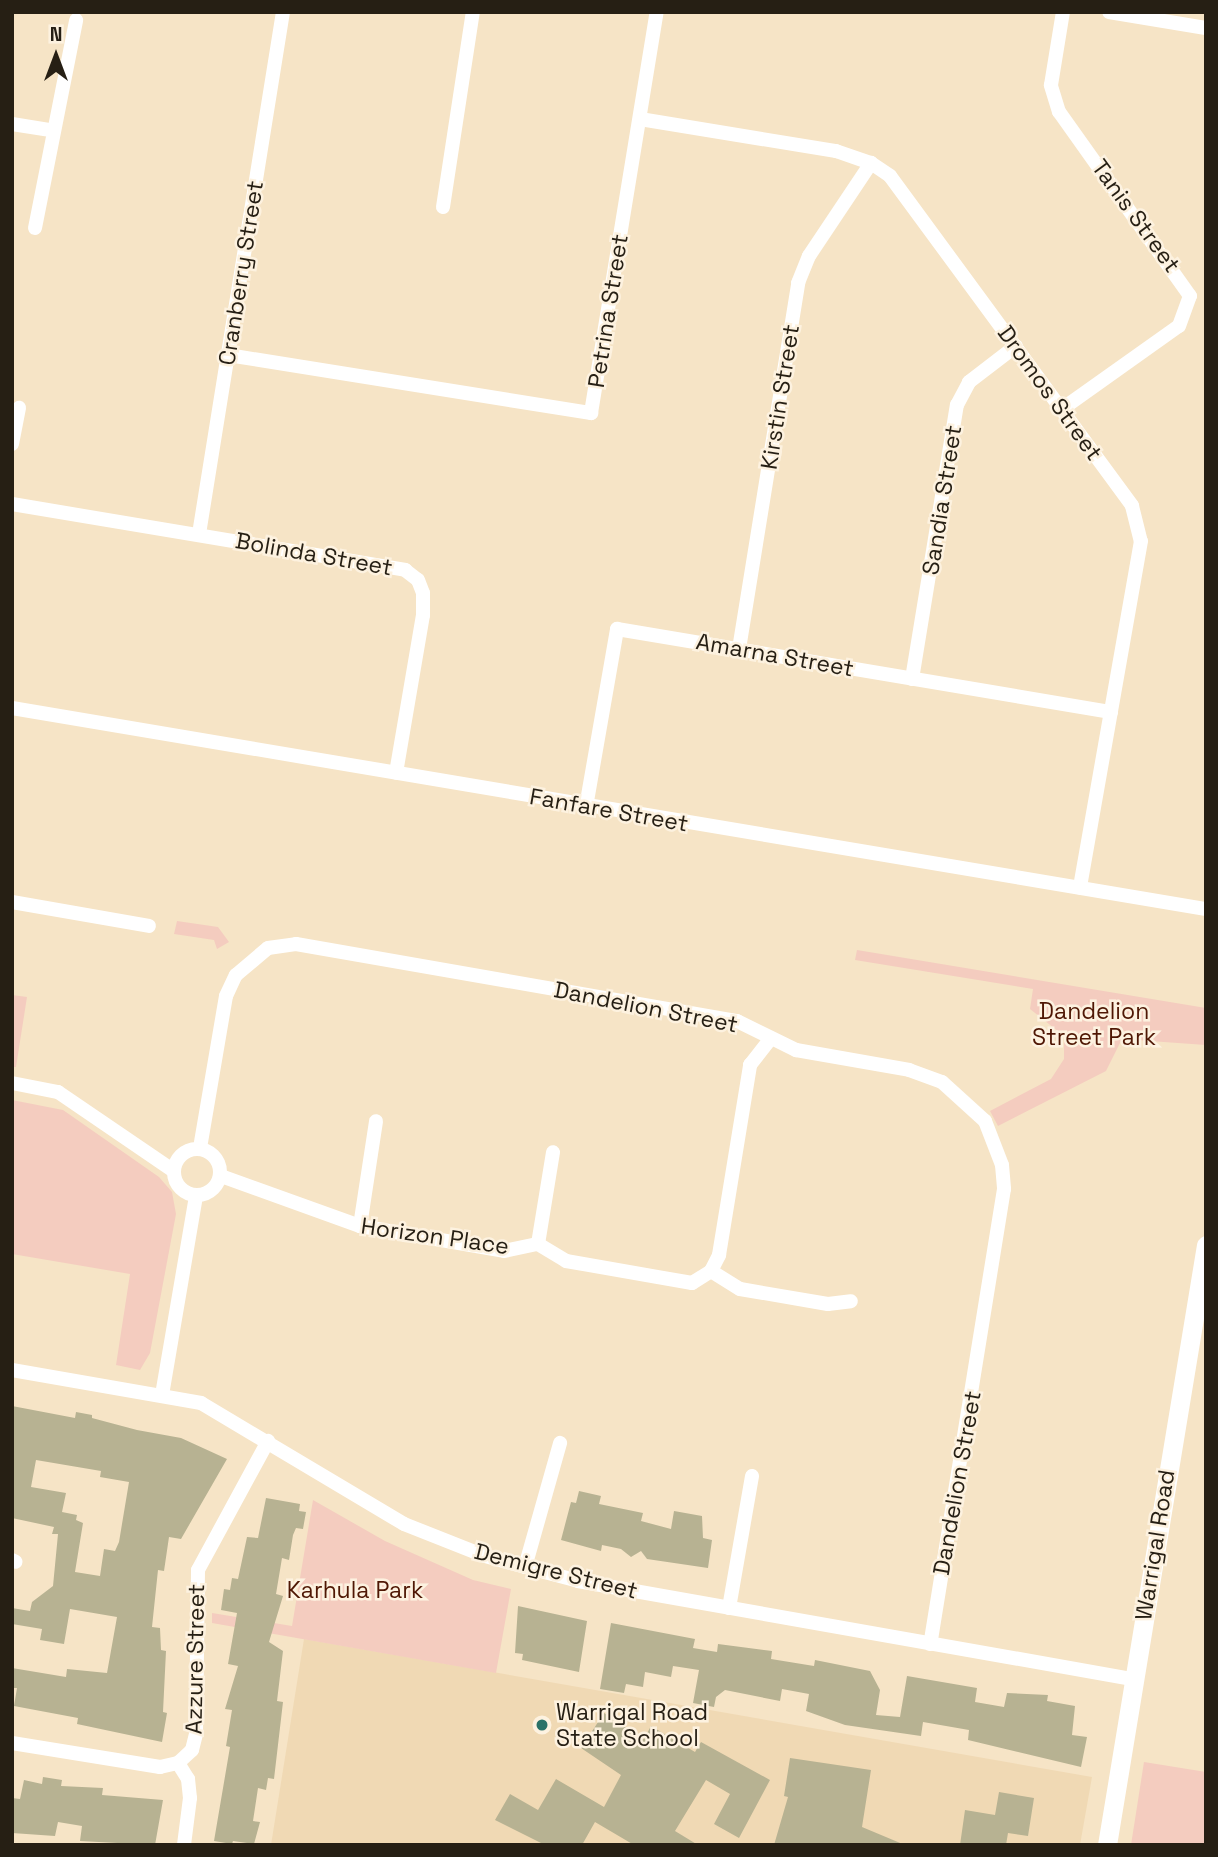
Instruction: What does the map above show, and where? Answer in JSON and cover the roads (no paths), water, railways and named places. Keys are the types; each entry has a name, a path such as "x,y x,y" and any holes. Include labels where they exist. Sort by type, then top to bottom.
{"main road":[{"name":"Warrigal Road","path":"1107,1845 1132,1679 1206,1245"}],"street":[{"name":"Cranberry Street","path":"199,534 284,12"},
{"path":"443,207 473,12"},
{"name":"Petrina Street","path":"228,355 591,413 657,12"},
{"name":"Tanis Street","path":"1062,409 1180,326 1190,296 1059,112 1051,85 1063,12"},
{"path":"1109,12 1206,28"},
{"path":"36,228 51,131 76,20"},
{"name":"Dromos Street","path":"640,119 836,151 871,163 906,193 1062,409 1138,520 1141,541 1080,888"},
{"path":"12,124 51,131"},
{"name":"Kirstin Street","path":"739,649 799,283 809,256 871,163"},
{"name":"Sandia Street","path":"912,679 957,405 969,382 1016,346"},
{"path":"12,444 19,408"},
{"name":"Bolinda Street","path":"12,504 405,570 418,580 423,593 423,615 396,774"},
{"name":"Amarna Street","path":"586,807 617,629 1111,712"},
{"name":"Fanfare Street","path":"12,708 586,807 1206,909"},
{"path":"12,902 149,926"},
{"name":"Dandelion Street","path":"200,1149 226,996 244,964 268,948 296,944 737,1021 796,1050 909,1070 942,1082 985,1121 1002,1165 1002,1217 930,1644"},
{"path":"771,1038 750,1065 719,1255 711,1271 740,1289 828,1304 851,1301"},
{"path":"12,1083 58,1092 174,1171 182,1190 195,1196 211,1192 221,1176 217,1158 200,1149 182,1154 174,1171"},
{"path":"360,1226 376,1121"},
{"path":"538,1244 553,1152"},
{"name":"Horizon Place","path":"221,1176 360,1226 504,1251 538,1244 566,1261 692,1283 711,1271"},
{"path":"162,1395 195,1196"},
{"name":"Demigre Street","path":"12,1370 201,1403 404,1524 485,1556 525,1567 729,1608 1132,1679"},
{"name":"Azzure Street","path":"12,1743 160,1767 178,1763 192,1750 197,1734 198,1570 268,1441"},
{"path":"525,1567 560,1443"},
{"path":"729,1608 752,1476"},
{"path":"178,1763 188,1779 190,1798 184,1845"}],"place":[{"name":"Warrigal Road State School","path":"542,1725"}],"park label":[{"name":"Dandelion Street Park","path":"1094,1024"},
{"name":"Karhula Park","path":"355,1590"}]}
